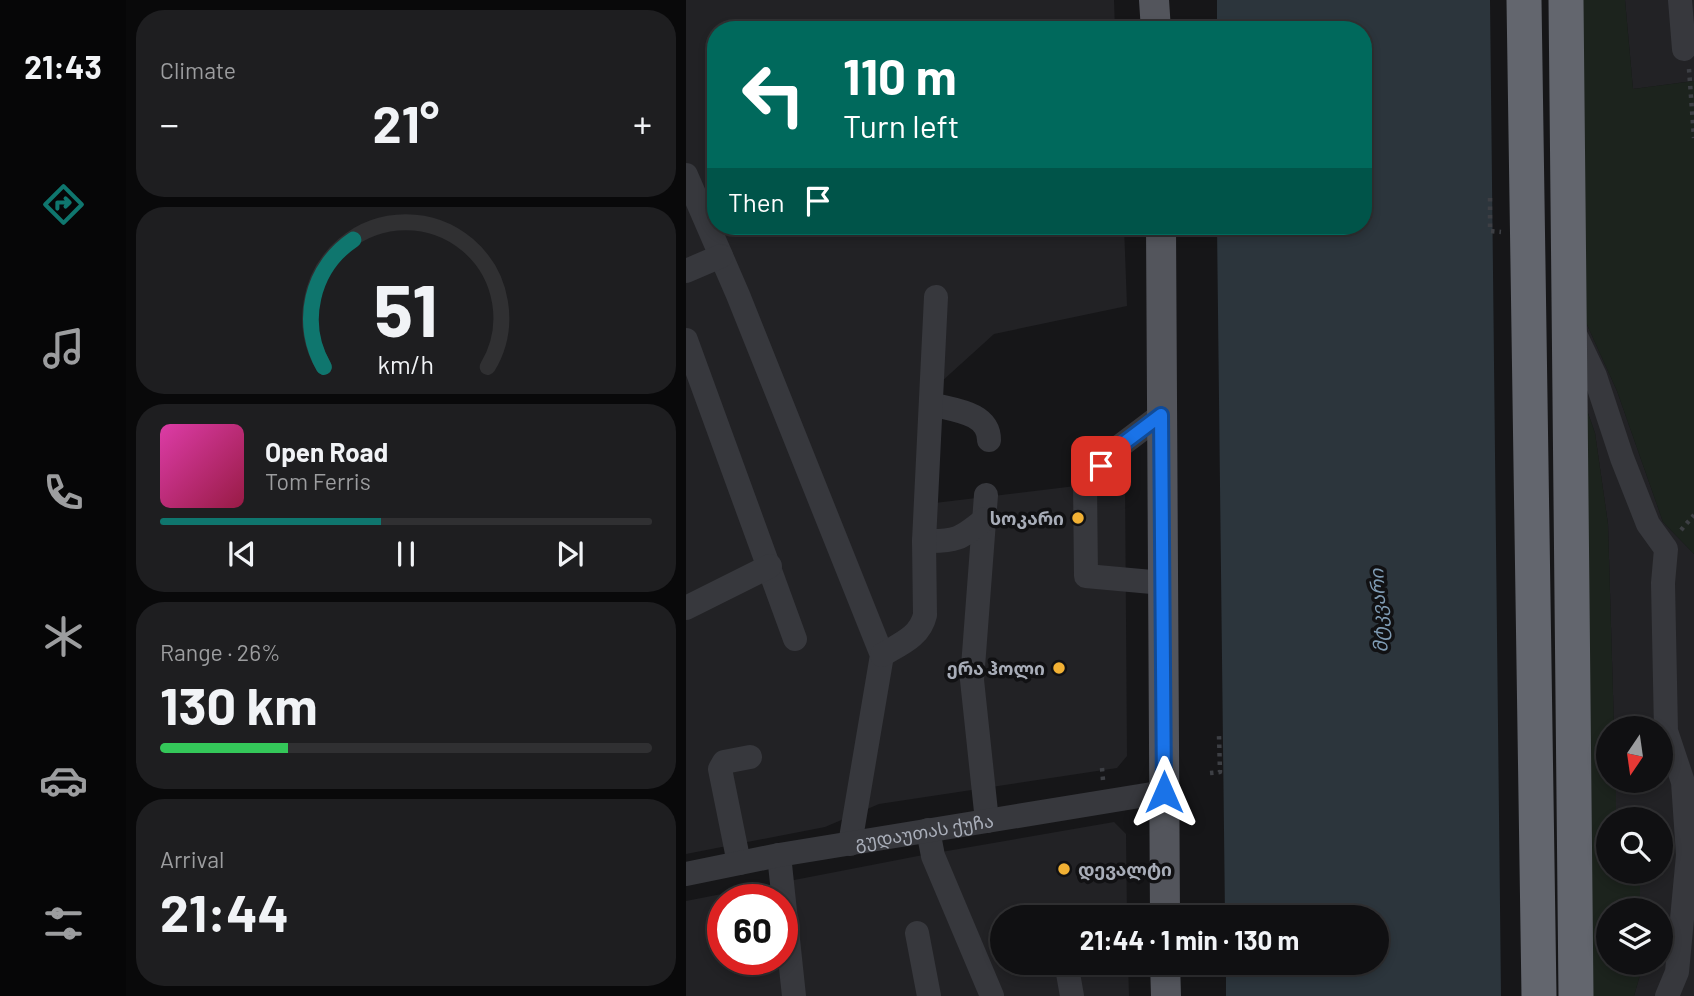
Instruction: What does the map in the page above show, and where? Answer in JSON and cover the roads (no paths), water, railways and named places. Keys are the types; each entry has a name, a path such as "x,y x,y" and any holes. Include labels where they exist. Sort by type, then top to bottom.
{"highway":[{"path":"1524,0 1539,996"},
{"path":"1566,0 1576,996"}],"main road":[{"path":"1154,0 1155,21"},
{"path":"1161,235 1165,905"},
{"path":"1165,975 1166,996"}],"street":[{"path":"1680,0 1686,54"},
{"path":"686,175 707,224"},
{"path":"712,235 882,656 850,844"},
{"path":"686,271 721,256"},
{"path":"882,656 916,635 923,625 925,615 924,541 936,297"},
{"path":"1571,325 1595,376 1622,458 1648,524 1666,549 1663,583 1665,731 1683,782 1688,855 1677,972 1667,996"},
{"path":"686,340 795,639"},
{"path":"931,404 972,415 985,423 989,440"},
{"path":"1161,415 1116,449 1085,483 1085,518 1086,576 1163,583"},
{"path":"924,541 951,542 963,538 985,507 972,680 987,821"},
{"path":"688,599 770,566"},
{"path":"739,863 720,769 724,762 750,757"},
{"name":"გუდაუთას ქუჩა","path":"686,874 779,855 1164,792"},
{"path":"928,830 933,856 992,996"},
{"path":"779,855 794,996"},
{"path":"916,933 929,996"},
{"path":"1068,975 1072,996"}],"water":[{"name":"მტკვარი","path":"1217,0 1490,0 1501,996 1226,996 1226,975 1389,975 1389,905 1225,905 1217,235 1372,235 1372,21 1217,21"}],"place":[{"name":"სოკარი","path":"1078,518"},
{"name":"ერა ჰოლი","path":"1059,668"},
{"name":"დევალტი","path":"1064,869"}]}
